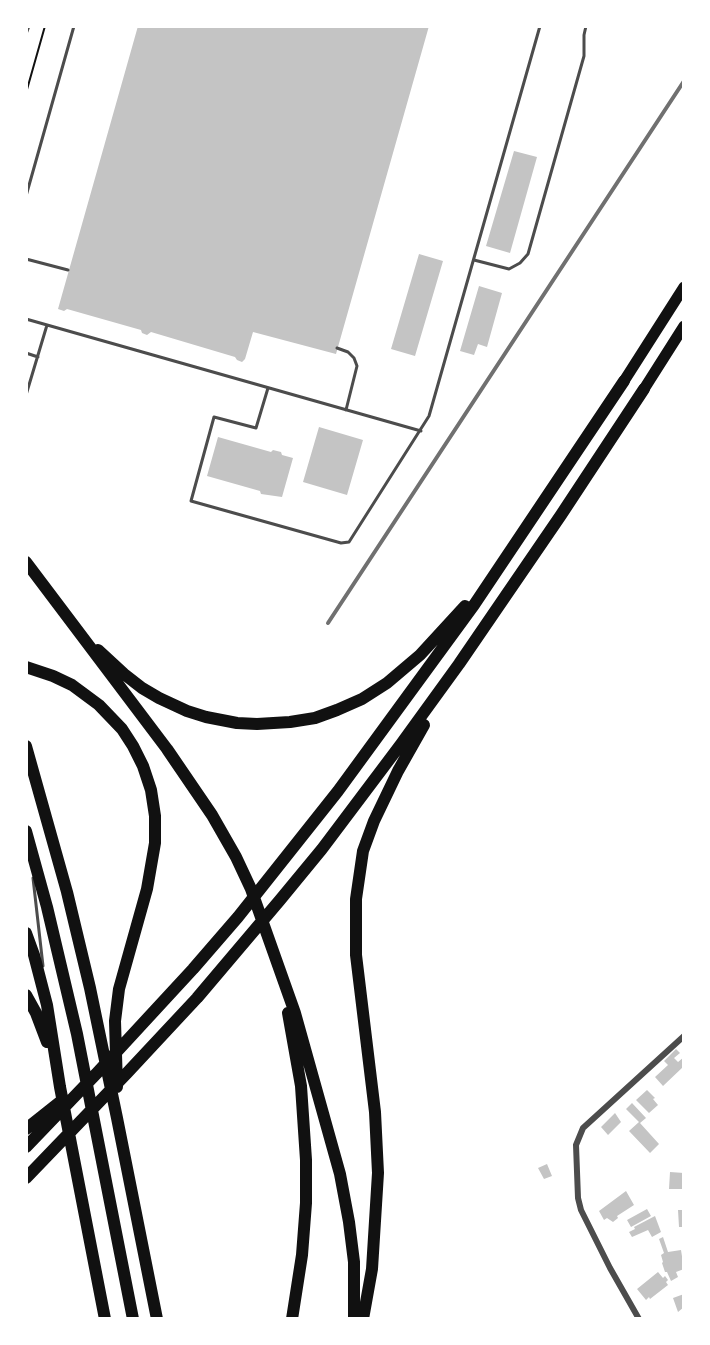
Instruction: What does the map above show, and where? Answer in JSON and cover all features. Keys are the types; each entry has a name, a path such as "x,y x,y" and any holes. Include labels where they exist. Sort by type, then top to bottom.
{"highway":[{"path":"26,1146 151,1016 238,917 370,749 497,571 684,287"},
{"path":"28,1177 247,940 362,797 459,664 684,326"},
{"path":"26,562 167,749 212,815 241,868 295,1013 343,1189 354,1262 354,1319"},
{"path":"54,599 101,654 159,698 187,711 216,719 247,724 278,723 326,715 362,699 387,683 429,646 497,571"},
{"path":"363,1319 374,1249 378,1173 375,1112 356,955 354,917 359,870 368,836 384,798 459,664"},
{"path":"26,667 60,679 91,698 122,729 143,766 154,803 156,829 150,874 117,1002 117,1118"},
{"path":"26,746 67,892 157,1319"},
{"path":"28,837 77,1034 133,1319"},
{"path":"26,933 47,1005 105,1317"},
{"path":"270,939 301,1086 305,1138 305,1226 292,1319"},
{"path":"26,995 44,1033 60,1087"},
{"path":"26,1129 97,1073"}],"street":[{"path":"639,1319 581,1210 576,1145 583,1128 684,1036"}],"lane":[{"path":"26,34 29,26"},
{"path":"26,196 74,26"},
{"path":"268,388 256,428 214,417 191,501 345,543 353,538 429,416 540,26"},
{"path":"474,260 509,269 528,254 584,56 586,26"},
{"path":"26,259 68,270"},
{"path":"26,319 421,431"},
{"path":"26,395 47,325"},
{"path":"337,348 348,352 357,366 346,410"},
{"path":"26,353 38,357"},
{"path":"28,837 47,1005"}],"path":[{"path":"26,93 45,26"}],"building":[{"path":"138,26 429,26 336,354 253,332 242,362 235,357 151,332 147,335 141,330 58,309"},
{"path":"514,151 537,157 510,253 486,246"},
{"path":"419,254 443,261 415,356 391,349"},
{"path":"479,286 502,293 487,347 478,344 474,355 460,351"},
{"path":"319,427 363,440 347,495 303,482"},
{"path":"218,437 281,452 293,458 282,497 261,494 260,491 207,476"},
{"path":"676,1049 680,1053 674,1058 678,1062 684,1057 684,1069 663,1086 655,1077 668,1065 664,1061"},
{"path":"647,1090 658,1105 649,1113 636,1100"},
{"path":"632,1103 646,1118 640,1123 659,1144 650,1153 629,1131 639,1122 626,1109"},
{"path":"615,1113 621,1122 608,1135 601,1127"},
{"path":"547,1164 552,1176 544,1179 538,1168"},
{"path":"670,1172 684,1173 684,1189 669,1189"},
{"path":"626,1191 634,1205 613,1222 607,1218 604,1220 599,1211"},
{"path":"647,1209 651,1216 631,1227 627,1220"},
{"path":"678,1210 684,1210 684,1227 679,1227"},
{"path":"655,1216 661,1232 652,1237 648,1230 632,1237 629,1232 634,1227"},
{"path":"663,1237 668,1252 681,1250 684,1269 676,1272 678,1277 671,1281 662,1263 661,1255 664,1253 659,1239"},
{"path":"658,1272 663,1278 665,1276 668,1285 646,1300 637,1289"},
{"path":"684,1294 684,1307 678,1312 673,1298"}],"railway":[{"path":"328,623 684,81"}]}
